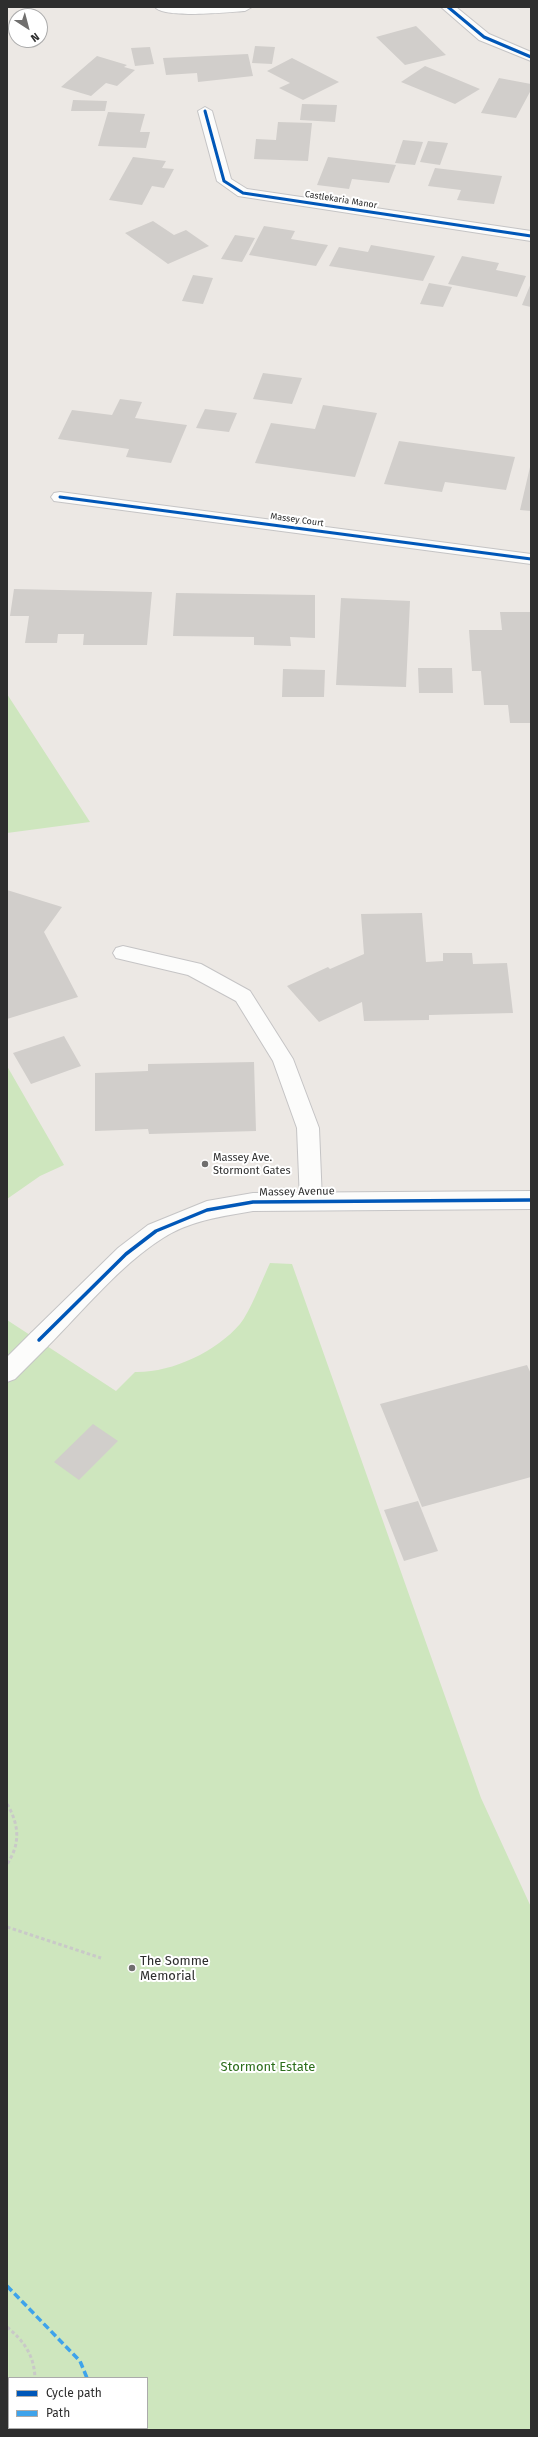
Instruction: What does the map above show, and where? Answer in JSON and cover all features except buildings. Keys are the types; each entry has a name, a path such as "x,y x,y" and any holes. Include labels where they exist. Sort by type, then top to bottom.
{"street":[{"path":"162,7 196,12 245,7"},
{"path":"448,7 484,37 531,57"},
{"name":"Castlekaria Manor","path":"205,111 224,181 243,193 531,236"},
{"name":"Massey Court","path":"60,497 531,559"},
{"path":"123,953 194,969 244,996 283,1059 308,1128 311,1201"},
{"name":"Massey Avenue","path":"7,1372 126,1254 156,1231 207,1210 253,1202 531,1200"}],"path":[{"path":"7,1804 13,1812 18,1828 17,1843 7,1864"},
{"path":"7,1927 101,1958"},
{"path":"7,2327 20,2337 30,2352 35,2370 35,2377"}],"green space":[{"path":"7,694 90,822 7,833"},
{"path":"7,1066 64,1165 40,1176 7,1199"},
{"name":"Stormont Estate","path":"270,1263 292,1264 481,1798 531,1907 531,2430 7,2430 7,1320 116,1391 135,1372 163,1369 178,1365 206,1352 230,1334 240,1324 252,1304"}],"marked path":[{"path":"7,2286 80,2361 87,2377"}],"cycle path":[{"path":"448,7 484,37 531,57"},
{"path":"205,111 224,181 243,193 531,236"},
{"path":"60,497 531,559"},
{"path":"39,1340 126,1254 156,1231 207,1210 253,1202 531,1200"}],"place":[{"name":"Massey Ave. Stormont Gates","path":"205,1164"},
{"name":"The Somme Memorial","path":"132,1968"}]}
